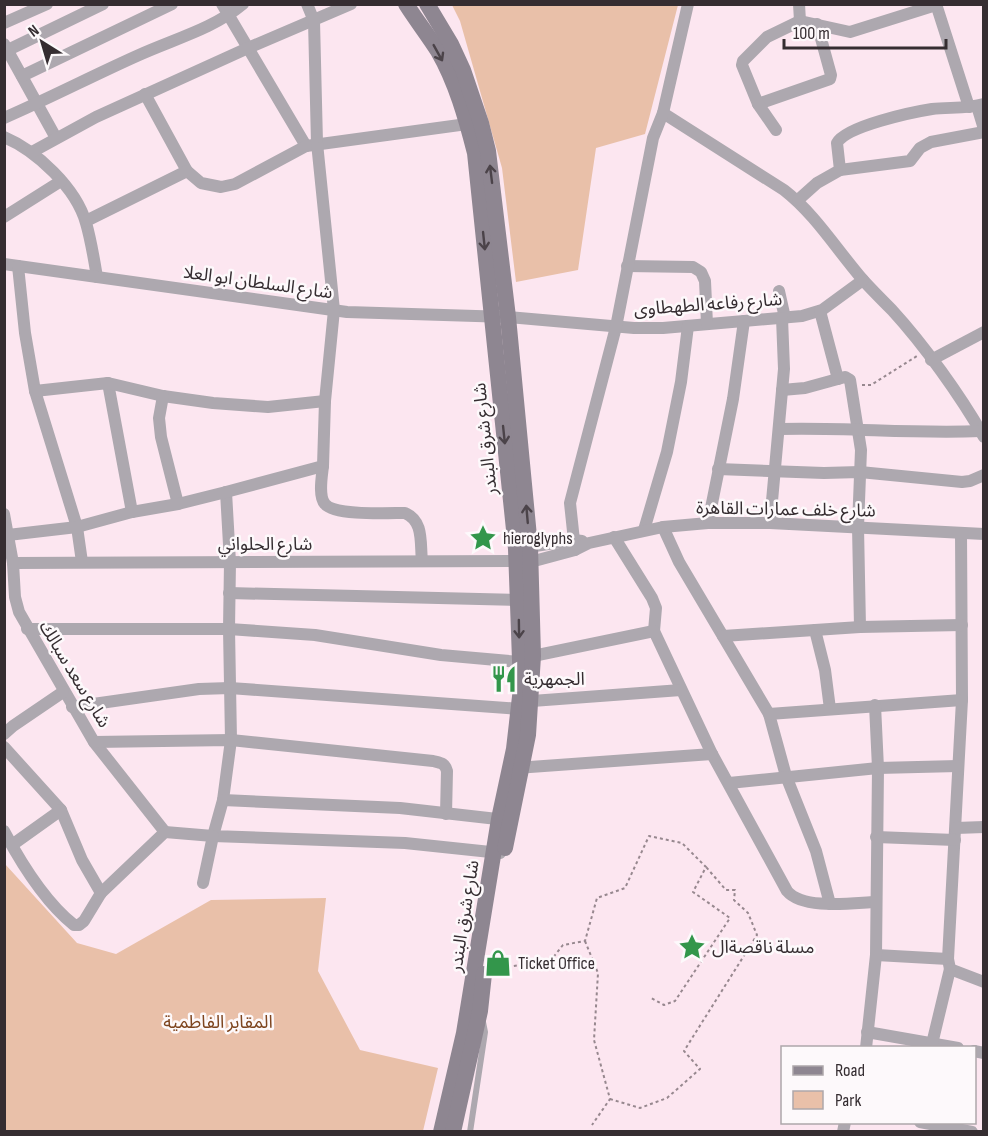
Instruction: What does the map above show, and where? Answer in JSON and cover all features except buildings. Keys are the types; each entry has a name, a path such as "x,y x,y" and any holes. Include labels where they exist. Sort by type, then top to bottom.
{"main road":[{"name":"شارع شرق البندر","path":"406,4 438,52 460,101 467,124 475,153 500,316"},
{"name":"شارع شرق البندر","path":"427,4 451,44 463,70 488,151 500,316 522,557 527,659 526,705 453,1131"},
{"name":"شارع شرق البندر","path":"522,557 518,600 527,659"},
{"name":"شارع شرق البندر","path":"441,1131 469,1035 480,1011 478,984"}],"street":[{"path":"4,23 47,4"},
{"path":"56,138 7,53 103,4"},
{"path":"22,76 172,4"},
{"path":"222,4 312,145"},
{"path":"4,118 138,55 229,16 243,4"},
{"path":"307,4 314,21 312,145 334,310 325,401 321,497 325,505 335,511 405,513 413,517 418,524 422,561"},
{"path":"32,152 96,117 351,4"},
{"path":"575,545 570,503 616,327 653,138 663,113 688,4"},
{"path":"799,4 800,21"},
{"path":"776,130 758,104 744,70 743,61 767,37 800,21 842,31 858,31 936,5 984,130 931,142 920,148 910,161 840,170 817,183 798,201"},
{"path":"758,104 830,79 831,75 817,24"},
{"path":"146,94 187,171 201,183 221,187 235,184 312,145 467,124"},
{"path":"840,170 837,143 842,136 873,123 901,115 932,109 976,105"},
{"path":"663,113 798,201 928,355 982,434"},
{"path":"4,137 32,152 61,181 86,221 97,277"},
{"path":"86,221 187,171"},
{"path":"4,217 61,181"},
{"name":"شارع السلطان ابو العلا","path":"4,264 334,310 500,316"},
{"path":"18,266 25,333 35,391 77,527 82,562"},
{"path":"627,266 693,267 701,272 705,281 707,324"},
{"name":"شارع رفاعه الطهطاوى","path":"500,316 634,328 783,318 820,311 863,280"},
{"path":"770,523 784,369 783,318 778,291"},
{"path":"820,311 838,379"},
{"path":"708,523 733,399 744,321"},
{"path":"644,530 667,452 681,382 688,326"},
{"path":"928,355 984,332"},
{"path":"782,390 805,388 848,377 851,385 861,450 858,527 860,627"},
{"path":"35,391 108,383 163,396 213,403 268,407 325,401"},
{"path":"108,383 132,512"},
{"path":"163,396 159,418 161,437 178,504"},
{"path":"778,429 859,429 982,434"},
{"path":"8,535 77,527 132,512 178,504 323,466"},
{"path":"718,469 860,472 962,482 984,475"},
{"path":"203,883 223,800 231,740 230,562 226,492"},
{"name":"شارع سعد سبالك","path":"5,519 13,563 9,582 27,629 94,742 165,832"},
{"name":"شارع خلف عمارات القاهرة","path":"522,557 644,530 708,523 770,523 984,534"},
{"path":"663,527 679,562 769,714 786,776 816,850 830,904"},
{"path":"867,1032 932,1045 949,964 962,700 961,533"},
{"path":"614,537 652,598 656,608 654,631 712,754 792,898 830,904 875,902"},
{"name":"شارع الحلواني","path":"13,563 422,561 522,557"},
{"path":"230,593 518,600"},
{"path":"723,636 860,627 962,625"},
{"path":"27,629 229,629 315,635 441,655 527,659 654,631"},
{"path":"815,630 825,670 830,709"},
{"path":"72,707 199,689 230,688 526,705 681,690"},
{"path":"4,734 6,730 63,692"},
{"path":"769,714 962,700"},
{"path":"866,1046 876,956 878,768 875,705"},
{"path":"94,742 231,740 378,754 441,763 446,766 448,779 446,814"},
{"path":"4,747 61,810 82,860 101,893"},
{"path":"516,768 712,754"},
{"path":"729,783 878,768 958,766"},
{"path":"223,800 400,808 505,820"},
{"path":"12,845 61,810"},
{"path":"876,837 956,834 984,827"},
{"path":"4,831 26,870 67,919 79,926 101,893 165,832 405,843 499,853"},
{"path":"876,956 949,964 984,982"},
{"path":"931,1124 972,1131"}],"lane":[{"path":"470,1131 485,1032 480,1011"}],"path":[{"path":"851,385 871,385 928,355"},
{"path":"592,1125 610,1099 594,1040 598,973 585,941 597,898 625,888 650,836 682,843 726,890 735,890 734,900 748,913 757,935 684,1051 700,1069 667,1098 640,1108 610,1099"},
{"path":"651,998 664,1005 675,1001 730,918 693,892 706,867"},
{"path":"502,968 551,960 563,945 585,941"}],"green space":[{"path":"452,5 678,5 645,134 596,148 578,270 516,282 502,168 460,21"},
{"name":"المقابر الفاطمية","path":"5,864 77,943 116,954 211,900 326,898 318,971 360,1050 438,1068 423,1131 5,1131"}],"place":[{"name":"hieroglyphs","path":"483,538"},
{"name":"الجمهرية","path":"504,679"},
{"name":"مسلة ناقصةال","path":"692,947"},
{"name":"Ticket Office","path":"498,963"}]}
